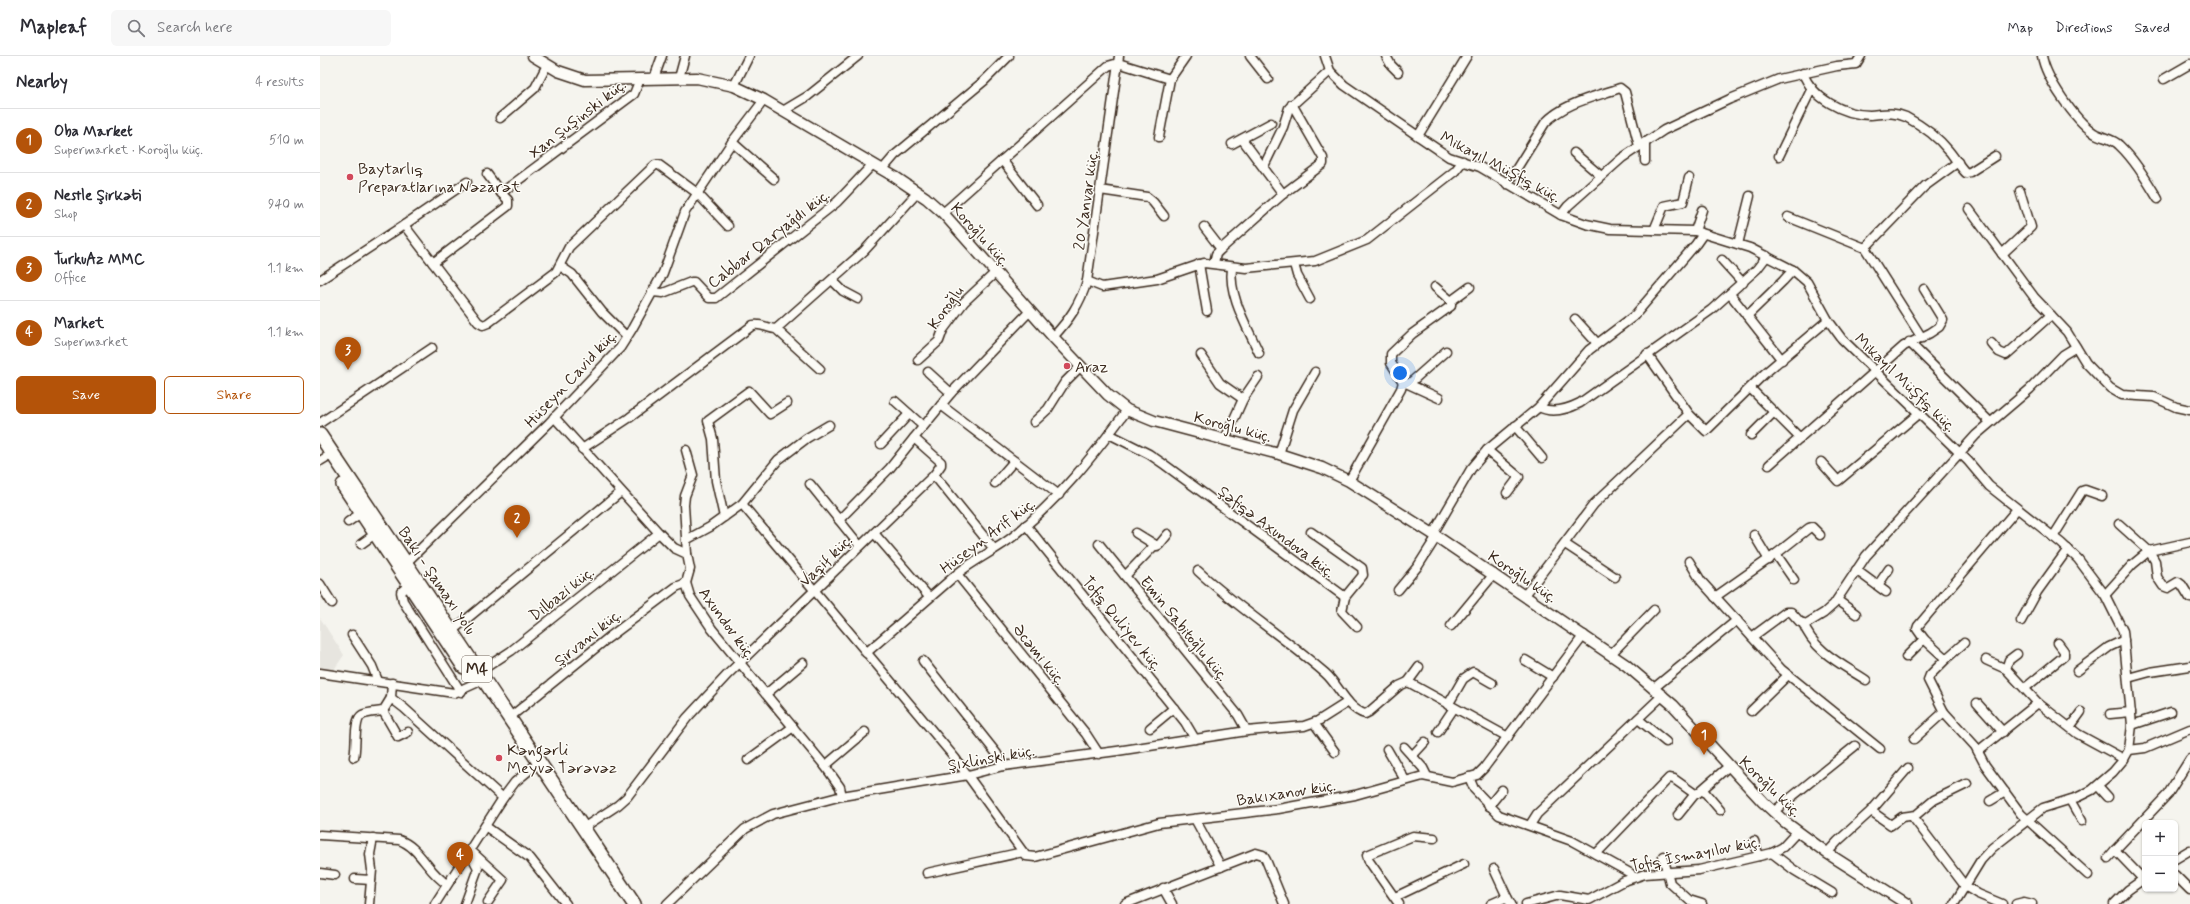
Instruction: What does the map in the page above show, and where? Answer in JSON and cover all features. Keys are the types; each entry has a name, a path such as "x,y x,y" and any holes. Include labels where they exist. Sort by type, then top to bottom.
{"highway":[{"name":"Bakı - Şamaxı yolu","path":"320,435 452,631 477,678 532,768 624,904"},
{"name":"Bakı - Şamaxı yolu","path":"322,457 361,512 409,585 477,678 509,718 634,904"}],"street":[{"name":"Koroğlu küç.","path":"533,56 547,65 570,76 585,80 679,78 718,81 734,86 764,100 882,169 918,192 943,213 1080,367 1108,395 1127,410 1154,421 1225,439 1315,465 1350,481 1494,574 1611,654 1663,695 1773,812 1827,854 1907,904"},
{"path":"654,78 662,56"},
{"path":"679,78 685,56"},
{"path":"734,86 750,56"},
{"path":"784,112 808,96 858,56"},
{"path":"882,169 895,155 984,81 1009,56"},
{"path":"1159,137 1170,78 1186,56"},
{"path":"1250,56 1268,78"},
{"name":"Mikayıl Müşfiq küç.","path":"1325,56 1330,71 1344,85 1449,157 1480,167 1561,215 1598,227 1699,232 1738,244 1767,256 1793,270 1806,282 1828,320 1842,340 1959,453 1989,486 2068,549 2105,595 2120,625 2124,640 2132,725 2129,750 2124,759 2098,786 2070,800 2048,805 2026,820 1986,854 1954,904"},
{"path":"1386,56 1391,65 1398,72"},
{"path":"1418,136 1467,56"},
{"path":"1561,215 1568,206 1601,176 1642,144 1664,130 1730,99 1779,79 1803,73 1856,64 1861,56"},
{"path":"2042,56 2043,65 2054,89 2092,132 2118,144 2144,176 2158,199"},
{"path":"2187,56 2190,60"},
{"path":"943,213 1108,66 1118,60 1170,78"},
{"name":"20 Yanvar küç.","path":"1053,337 1075,311 1081,301 1087,281 1118,60"},
{"path":"2164,79 2190,64"},
{"path":"500,118 535,88 547,65"},
{"path":"1264,166 1292,104 1330,71"},
{"path":"1803,73 1812,88 1830,103 1857,113 1893,113 1905,117 1939,140 1968,173 1995,156"},
{"name":"Xan Şuşinski küç.","path":"501,193 631,97 637,90 640,79"},
{"path":"1507,184 1545,123 1553,115 1565,108 1620,88 1625,92 1642,144 1645,161"},
{"path":"1779,156 1812,88"},
{"name":"Hüseyn Cavid küç.","path":"406,563 554,417 613,356 628,337 663,273 685,212 732,142 764,100"},
{"path":"1214,264 1216,254 1221,249 1283,194 1320,166 1324,161 1292,104"},
{"path":"1232,144 1271,123"},
{"path":"1242,139 1264,166 1283,194"},
{"path":"732,142 774,179"},
{"path":"1574,153 1601,176"},
{"path":"1002,160 1037,205"},
{"path":"1087,281 1102,287 1157,279 1199,264 1214,264 1232,268 1294,264 1325,258 1366,240 1443,181 1463,162"},
{"path":"1865,248 1924,186 1958,162"},
{"name":"Cabbar Qaryağdı küç.","path":"652,292 663,293 694,282 709,298 716,298 837,202 858,182 873,164"},
{"path":"404,225 478,322 483,324 488,323 548,279 560,266 564,254 569,248 651,167 659,165 697,193 728,226"},
{"path":"433,263 508,206 508,200 487,174"},
{"path":"1654,230 1664,206 1683,202 1689,178"},
{"path":"320,280 468,182"},
{"path":"1100,190 1147,197 1164,216"},
{"path":"2002,254 2031,227 2020,191"},
{"path":"776,329 833,281 891,223 918,192"},
{"path":"1738,244 1750,196"},
{"path":"1969,209 2002,254 2051,315 2067,332 2086,363 2117,392 2127,396 2154,397 2176,407 2190,410"},
{"path":"1398,590 1418,566 1471,469 1487,450 1539,407 1580,359 1634,316 1696,244 1702,210"},
{"path":"1788,217 1865,248 1922,338"},
{"path":"1204,228 1221,249"},
{"path":"1539,407 1549,410 1561,410 1580,403 1647,354 1699,320 1743,283 1760,266 1767,256"},
{"path":"1722,260 1743,283"},
{"path":"1199,264 1207,311"},
{"path":"1294,264 1297,275 1310,299"},
{"path":"560,266 572,274 602,312 628,337"},
{"path":"1232,268 1232,284 1238,306 1259,353"},
{"path":"1747,316 1784,282 1793,270"},
{"name":"Koroğlu","path":"918,360 939,341 942,330 964,302 996,272"},
{"path":"833,281 843,291 858,299"},
{"path":"1435,287 1451,301"},
{"path":"1439,398 1407,383 1391,362 1391,354 1412,334 1448,310 1451,306 1451,301 1470,287"},
{"path":"1769,466 1909,342 1922,338 1939,327 1943,320 1924,289"},
{"path":"1730,294 1782,360"},
{"path":"839,520 890,468 951,393 1030,311"},
{"path":"1991,343 1999,352 2006,355 2051,315"},
{"path":"1575,319 1597,344"},
{"path":"1647,354 1689,414 1706,431 1750,388 1828,320"},
{"path":"582,449 635,414 753,325 760,324 771,329 776,329 820,369"},
{"path":"1909,342 1990,422"},
{"path":"1803,623 1824,613 1837,600 1866,556 1959,453 1990,422 2035,383 2063,355 2076,347"},
{"path":"320,422 432,348"},
{"path":"1350,481 1407,383 1446,351"},
{"path":"1201,355 1220,383 1243,400"},
{"path":"1034,422 1048,409 1065,382 1080,367"},
{"path":"928,372 951,393"},
{"path":"1279,454 1293,410 1315,372"},
{"path":"1225,439 1243,400 1258,377"},
{"path":"1750,388 1800,438"},
{"path":"724,517 716,481 713,439 708,421 749,391 770,414 787,403"},
{"path":"895,401 923,426"},
{"path":"941,405 1059,496"},
{"name":"Hüseyn Arif küç.","path":"866,653 970,563 994,549 1026,526 1059,496 1127,410"},
{"path":"1751,435 1774,412"},
{"path":"881,444 908,414"},
{"path":"1525,595 1594,504 1689,414"},
{"path":"1821,462 1838,481 1918,414"},
{"path":"554,417 659,533 674,548 687,554"},
{"path":"686,540 724,517 742,504 778,460 807,438 829,426"},
{"path":"1515,426 1542,458"},
{"name":"Şəfiqə Axundova küç.","path":"1109,434 1149,454 1165,465 1345,598 1364,575 1362,568 1311,532"},
{"path":"914,438 941,462 941,465 934,475 994,549"},
{"name":"Axundov küç.","path":"686,450 693,475 685,496 686,540 690,569 686,583 690,596 712,630 825,766 840,787 842,796"},
{"path":"1487,450 1518,474 1519,477 1507,493"},
{"path":"994,483 1014,461"},
{"name":"Vaqif küç.","path":"583,828 618,805 627,797 687,718 814,590 934,475"},
{"path":"810,484 860,546"},
{"path":"2053,537 2082,491 2102,496"},
{"path":"452,631 621,492"},
{"path":"742,504 968,775 1022,852"},
{"path":"1946,659 1918,632 1918,626 2017,509"},
{"path":"348,522 361,512"},
{"path":"2119,524 2149,551 2155,561 2156,577 2163,586 2168,588 2178,582 2182,585 2190,598"},
{"name":"Tofiq Quliyev küç.","path":"1026,526 1174,708 1195,739"},
{"path":"1715,597 1769,560 1809,528 1812,527 1820,535"},
{"name":"Dilbazi küç.","path":"461,692 659,533"},
{"path":"874,533 929,597"},
{"path":"1136,533 1155,545"},
{"path":"361,544 375,534"},
{"path":"1125,576 1155,545 1159,545 1168,534"},
{"path":"1754,535 1769,560"},
{"path":"2105,595 2132,565 2149,551 2190,542"},
{"name":"Emin Sabitoğlu küç.","path":"1099,544 1238,715 1247,731"},
{"path":"1565,544 1615,576"},
{"path":"2021,621 2037,592 2068,549"},
{"path":"1776,554 1794,580"},
{"path":"1689,561 1694,572 1715,597 1788,676 1880,749"},
{"path":"1878,586 1889,569"},
{"path":"1856,570 1886,592"},
{"path":"1198,571 1222,594 1295,646 1327,675 1348,702 1360,713 1365,714 1399,686 1408,682 1419,667"},
{"name":"Əcəmi küç.","path":"957,574 1086,734 1099,754"},
{"path":"1451,626 1494,574"},
{"name":"Şirvani küç.","path":"509,718 608,638 676,587 686,583"},
{"path":"320,584 332,603"},
{"path":"320,673 454,693 461,692 403,601 401,592 409,585"},
{"path":"1345,598 1342,611 1357,627"},
{"path":"1837,600 1856,614"},
{"path":"1611,654 1654,610"},
{"path":"1752,637 1786,612 1795,615 1803,623 1808,635 1820,649 1866,680"},
{"path":"1654,688 1737,620"},
{"path":"352,635 372,666 378,682"},
{"name":"Bakıxanov küç.","path":"927,873 1022,852 1026,856 1035,857 1159,822 1278,809 1355,795 1405,780 1427,776 1452,782 1469,778 1481,772 1584,635"},
{"path":"1906,657 1924,639"},
{"path":"2077,671 2109,647 2124,640"},
{"path":"2025,688 2064,656 2064,651 2058,643"},
{"path":"1964,644 1946,659 1930,675 1928,680 1944,712 1978,751 1985,765 2026,820 2088,875"},
{"path":"2006,669 2009,660 2017,654"},
{"path":"1526,660 1553,677"},
{"path":"1986,660 2006,669 2038,703 2085,738 2124,759"},
{"path":"924,661 997,754 1003,766"},
{"path":"766,694 803,663"},
{"path":"2128,678 2150,672 2190,666"},
{"path":"1438,732 1466,676 1473,672 1492,683"},
{"path":"1751,711 1788,676"},
{"path":"1408,682 1508,737"},
{"path":"383,711 390,698 392,683"},
{"path":"1530,826 1537,814 1663,695"},
{"path":"390,698 404,708 503,798"},
{"name":"Şıxlinski küç.","path":"667,904 739,835 761,819 842,796 968,775 1003,766 1099,754 1247,731 1304,726 1314,723 1348,702"},
{"path":"1977,703 2003,732"},
{"path":"1978,751 2038,703"},
{"path":"1150,728 1174,708"},
{"path":"383,711 398,737 408,732"},
{"path":"354,757 356,748 356,722 358,718 362,715 383,711"},
{"path":"1914,739 1944,712"},
{"path":"2070,727 2081,712"},
{"path":"2110,714 2131,712"},
{"path":"2132,725 2171,712"},
{"path":"1638,719 1666,742"},
{"path":"1314,723 1335,752"},
{"path":"748,760 793,727"},
{"path":"2129,750 2145,748 2190,729"},
{"path":"825,766 865,732"},
{"path":"1412,756 1425,742"},
{"path":"1773,812 1855,746"},
{"path":"1404,747 1423,768 1427,776"},
{"path":"1387,749 1405,780"},
{"path":"2108,858 2168,794 2190,759"},
{"path":"1678,815 1695,794 1703,790 1729,766"},
{"path":"435,904 503,798 515,782 532,768"},
{"path":"1827,854 1838,841 1871,811 1908,768"},
{"path":"1469,778 1471,785 1499,815 1572,841 1630,873 1633,877"},
{"path":"1596,854 1669,778 1674,779 1695,794"},
{"path":"1871,811 1891,825 1902,817 1912,816 1934,800 1967,784"},
{"path":"2098,786 2108,797"},
{"path":"1489,806 1502,790"},
{"path":"1703,790 1720,810"},
{"path":"1990,801 2005,792"},
{"path":"2070,800 2082,821"},
{"path":"1912,816 1965,886 1978,894 2002,904"},
{"path":"1195,819 1221,867"},
{"path":"485,826 530,858 566,904"},
{"name":"Tofiq İsmayılov küç.","path":"1526,904 1560,895 1589,900 1633,877 1652,873 1699,870 1772,853 1783,847 1797,832"},
{"path":"320,835 373,838 406,842 433,874 447,884"},
{"path":"1434,838 1413,836 1367,855 1369,861 1397,900 1464,864"},
{"path":"369,904 371,880 370,854 373,838"},
{"path":"1754,841 1759,856"},
{"path":"2115,850 2142,877"},
{"path":"2178,857 2190,850"},
{"path":"469,851 503,880 488,902"},
{"path":"465,904 478,868 469,851"},
{"path":"1125,904 1163,888 1260,853 1266,860 1284,904"},
{"path":"1772,853 1794,870 1832,892"},
{"path":"1663,856 1670,883 1689,900 1702,904"},
{"path":"1491,904 1509,900 1494,869"},
{"path":"320,873 335,875"},
{"path":"2178,878 2190,890"},
{"path":"355,879 371,880"},
{"path":"2114,904 2142,881"},
{"path":"1163,888 1172,904"},
{"path":"2016,904 2024,902 2032,904"}],"shaded area":[{"path":"320,618 344,655 333,671 320,670"}],"place":[{"name":"Baytarlıq Preparatlarına Nəzarət","path":"350,177"},
{"name":"Araz","path":"1067,366"},
{"name":"TurkuAz MMC","path":"348,370"},
{"name":"Nestle Şirkəti","path":"517,538"},
{"name":"Oba Market","path":"1704,755"},
{"name":"Kəngərli Meyvə Tərəvəz","path":"499,758"},
{"name":"Market","path":"460,875"}]}
